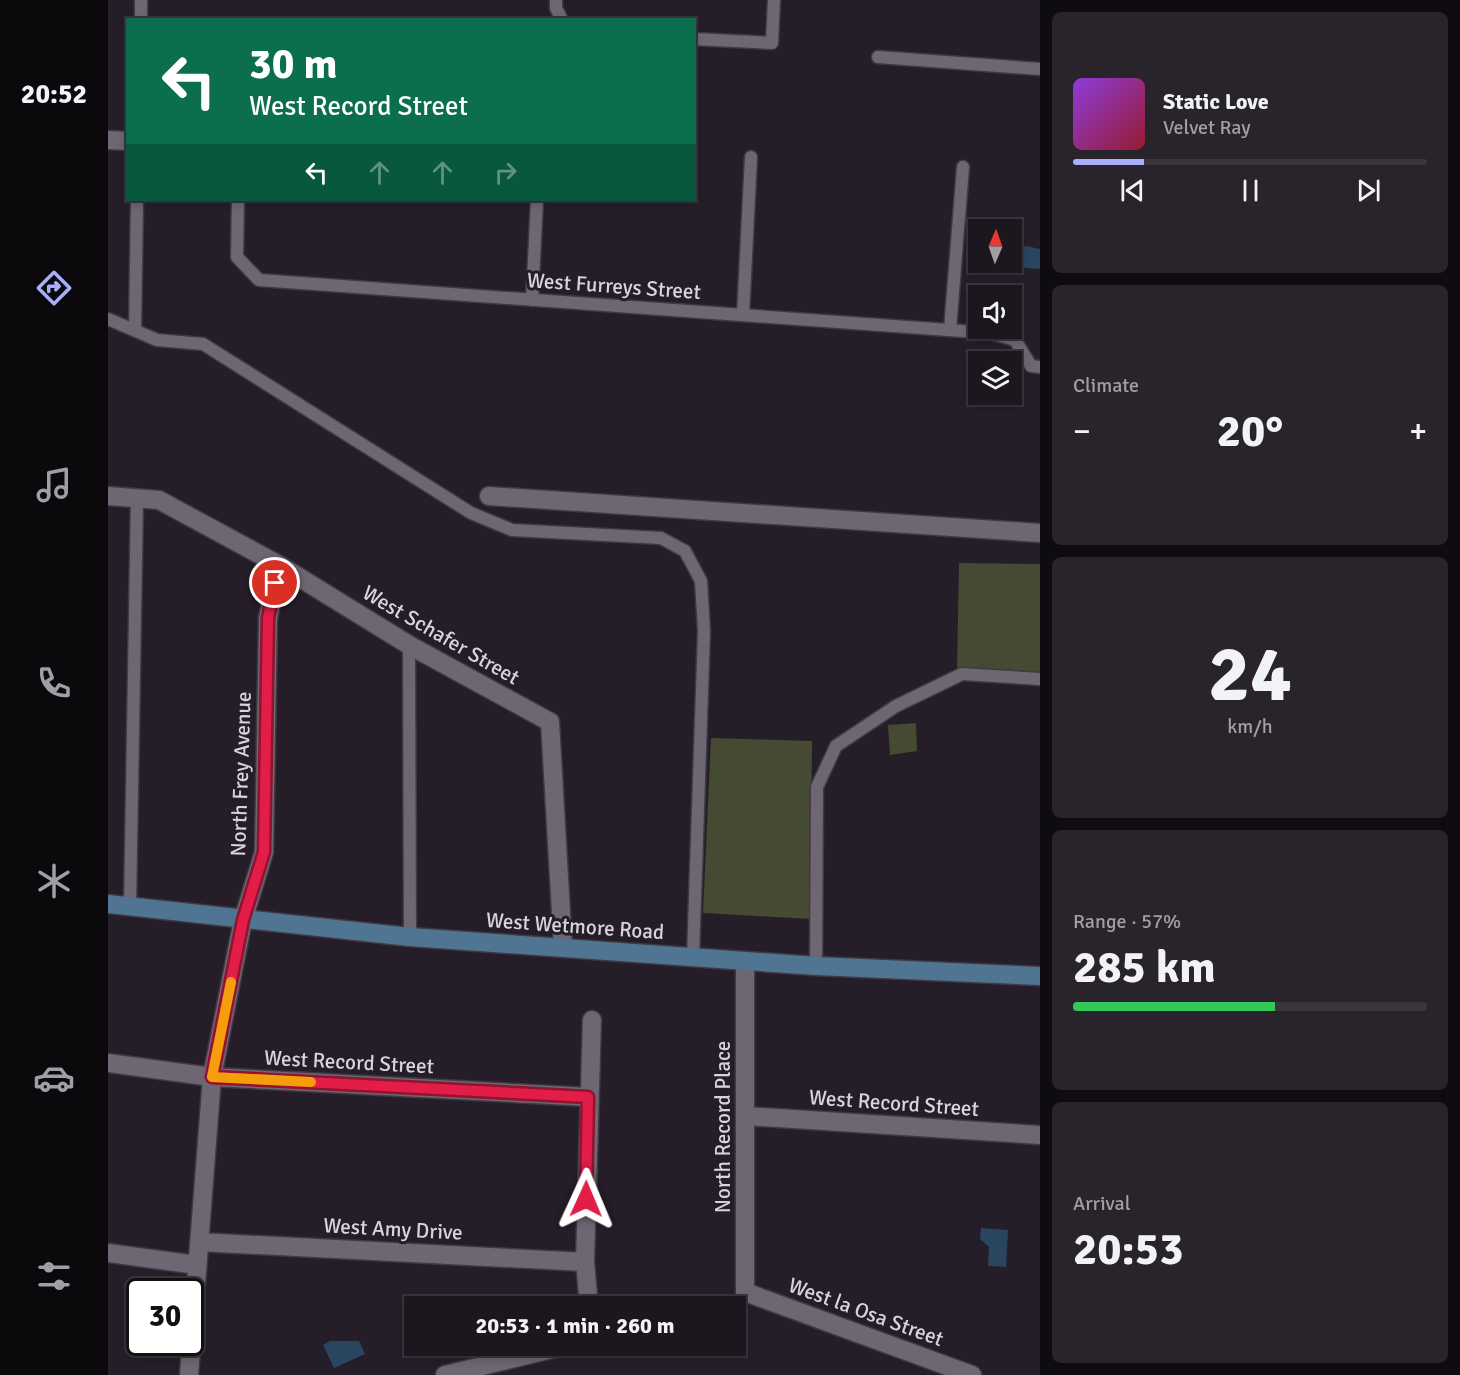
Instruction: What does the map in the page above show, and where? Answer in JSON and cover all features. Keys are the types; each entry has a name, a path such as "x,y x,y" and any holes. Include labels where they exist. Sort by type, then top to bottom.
{"street":[{"path":"108,140 126,141"},
{"name":"West Schafer Street","path":"108,496 159,500 279,565 409,645 550,722 563,947"},
{"path":"489,496 1040,533"},
{"name":"North Frey Avenue","path":"189,1375 212,1077 243,920 264,852 268,618 279,565"},
{"name":"West Wetmore Road","path":"108,904 410,937 816,966 1040,976"},
{"name":"North Record Place","path":"745,961 745,1292"},
{"path":"588,1296 585,1262 592,1020"},
{"name":"West Record Street","path":"108,1063 212,1077 588,1097"},
{"name":"West Record Street","path":"746,1116 1040,1135"},
{"name":"West Amy Drive","path":"199,1242 585,1262"},
{"path":"108,1253 197,1265"},
{"name":"West la Osa Street","path":"745,1292 972,1375"},
{"path":"445,1375 523,1356"}],"lane":[{"path":"141,0 141,18"},
{"path":"556,0 555,8 561,18"},
{"path":"696,39 772,43 774,0"},
{"path":"878,57 1040,69"},
{"path":"743,315 751,157"},
{"path":"950,330 963,167"},
{"path":"135,330 137,201"},
{"name":"West Furreys Street","path":"238,201 237,257 259,280 990,333 1015,340 1031,366 1040,367"},
{"path":"532,300 537,201"},
{"path":"108,319 157,340 203,344 471,513 512,530 661,538 685,551 701,581 704,631 693,957"},
{"path":"130,907 137,498"},
{"path":"409,645 410,937"},
{"path":"816,966 817,787 836,746 896,706 962,674 1040,679"}],"green space":[{"path":"959,563 1040,564 1040,673 957,671"},
{"path":"916,723 917,751 890,755 888,725"},
{"path":"711,738 812,741 810,919 703,913"}],"water":[{"path":"1022,247 1040,249 1040,269 1022,266"},
{"path":"981,1228 1008,1230 1006,1267 988,1266 989,1247 980,1239"},
{"path":"330,1341 359,1341 365,1354 334,1368 323,1345"}],"slow traffic":[{"path":"231,982 212,1077 311,1082"}],"route":[{"path":"275,583 268,618 264,852 243,920 212,1077 588,1097 586,1199"}]}
